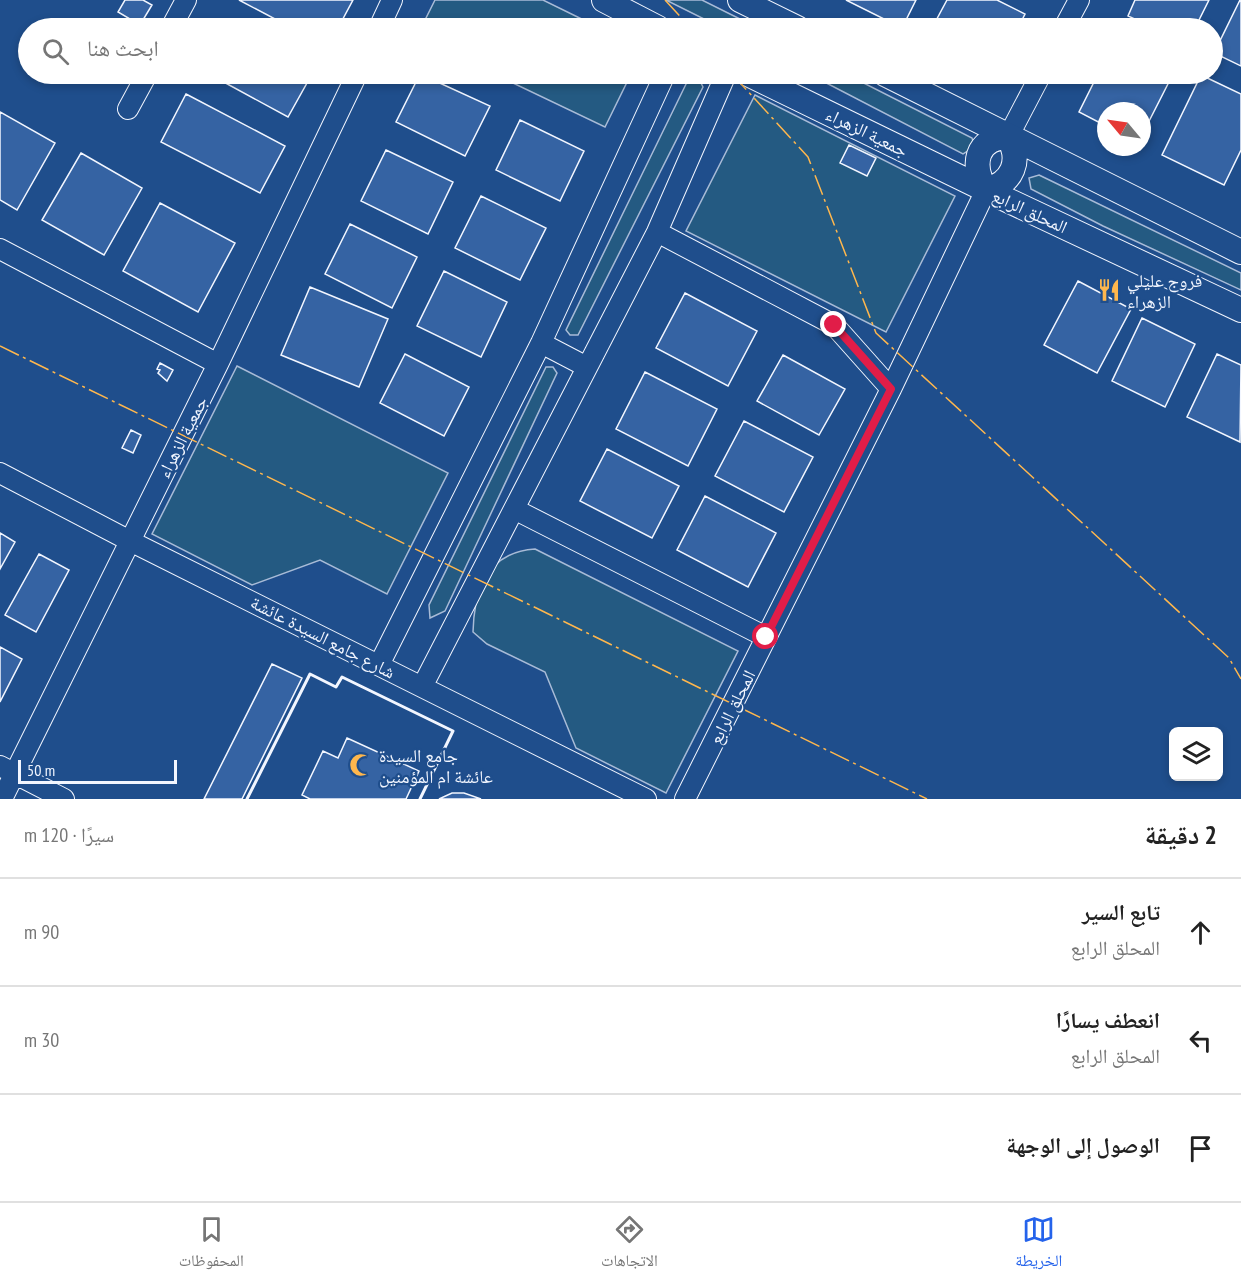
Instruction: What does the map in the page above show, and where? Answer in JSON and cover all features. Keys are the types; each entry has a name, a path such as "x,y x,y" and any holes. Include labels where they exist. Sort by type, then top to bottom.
{"street":[{"path":"176,18 186,0"},
{"path":"384,18 392,0"},
{"path":"604,0 639,18"},
{"path":"1069,18 1079,0"},
{"path":"754,3 779,18"},
{"path":"128,109 142,84"},
{"name":"جمعية الزهراء","path":"2,799 7,770 130,541 352,84"},
{"path":"379,665 541,343 660,84"},
{"path":"422,687 657,232 722,84"},
{"name":"جمعية الزهراء","path":"769,84 986,190"},
{"path":"905,84 1241,252"},
{"path":"1008,137 1036,84"},
{"path":"998,137 1008,137 1016,155 1015,165 1005,182 996,188 986,190 977,170 978,159 989,142 998,137"},
{"name":"المحلق الرابع","path":"685,799 891,389 986,190 1241,310"},
{"path":"657,232 834,325 891,389"},
{"path":"0,249 218,364"},
{"path":"541,343 587,367"},
{"name":"شارع جامع السيدة عائشة","path":"0,473 130,541 646,799"},
{"path":"514,509 766,637"},
{"path":"7,770 64,799"}],"shaded area":[{"path":"435,0 543,0 580,18 426,18"},
{"path":"666,0 702,0 738,18 702,18"},
{"path":"515,84 626,84 605,127"},
{"path":"686,84 702,84 703,87 578,335 570,335 566,330"},
{"path":"828,84 866,84 972,138 975,147 963,154"},
{"path":"755,95 955,196 886,332 686,231"},
{"path":"1039,175 1241,273 1241,290 1103,226 1031,189 1029,178"},
{"path":"237,366 448,473 387,594 320,560 252,585 152,534"},
{"path":"546,367 553,367 557,373 445,611 430,618 429,605"},
{"path":"535,549 738,651 666,793 576,748 545,672 487,644 473,632 476,601 487,576 495,565 506,557"}],"building":[{"path":"125,0 143,0 152,5 144,18 128,18 118,12"},
{"path":"239,0 353,0 343,18 273,18"},
{"path":"846,0 916,0 907,18 882,18"},
{"path":"947,0 997,0 1025,14 1023,18 937,18"},
{"path":"1135,0 1209,0 1200,18 1132,18 1128,16"},
{"path":"1241,0 1241,66 1223,57 1223,35"},
{"path":"227,84 306,84 288,117"},
{"path":"415,84 442,84 490,106 465,156 396,122"},
{"path":"1093,84 1168,84 1151,117 1151,102 1097,102 1097,121 1079,112"},
{"path":"1197,84 1220,84 1241,94 1241,150 1224,185 1162,155"},
{"path":"186,94 285,146 260,193 161,142"},
{"path":"0,112 55,143 17,210 0,200"},
{"path":"520,120 584,151 560,201 496,170"},
{"path":"849,145 876,158 867,176 840,163"},
{"path":"386,150 453,182 428,234 361,201"},
{"path":"81,153 142,188 104,255 42,220"},
{"path":"481,196 546,228 520,280 455,248"},
{"path":"160,203 235,243 198,312 123,271"},
{"path":"350,224 417,257 392,308 325,274"},
{"path":"444,271 507,302 481,357 417,326"},
{"path":"1078,281 1131,309 1097,373 1044,345"},
{"path":"310,287 388,319 359,387 281,355"},
{"path":"685,293 757,331 728,386 656,348"},
{"path":"1142,318 1195,344 1165,407 1112,381"},
{"path":"405,354 469,387 444,436 380,403"},
{"path":"1217,354 1241,365 1240,442 1187,417"},
{"path":"783,355 845,389 819,435 757,401"},
{"path":"160,363 173,370 167,381 158,373"},
{"path":"645,372 717,409 688,466 616,429"},
{"path":"744,421 813,457 784,512 715,476"},
{"path":"131,430 141,435 133,453 122,448"},
{"path":"607,449 679,486 652,538 580,501"},
{"path":"705,496 776,533 748,587 677,550"},
{"path":"0,533 15,542 0,569"},
{"path":"39,554 69,570 36,632 5,615"},
{"path":"0,647 22,659 0,702"},
{"path":"272,664 302,678 242,799 204,799"},
{"name":"جامع السيدة عائشة ام المؤمنين","path":"347,738 419,771 406,799 310,799 302,795 323,751 338,758"},
{"path":"452,793 464,793 481,799 439,799"}],"wall":[{"path":"247,799 310,674 336,687 342,677 453,731 420,799"}],"power":[{"path":"665,0 682,18"},
{"path":"741,84 808,157 876,333 1229,658 1241,679"},
{"path":"0,346 927,799"}],"place":[{"name":"فروج عليلي الزهراء","path":"1109,290"},
{"name":"جامع السيدة عائشة ام المؤمنين","path":"361,765"}],"route":[{"path":"766,637 891,389 834,325"}]}
